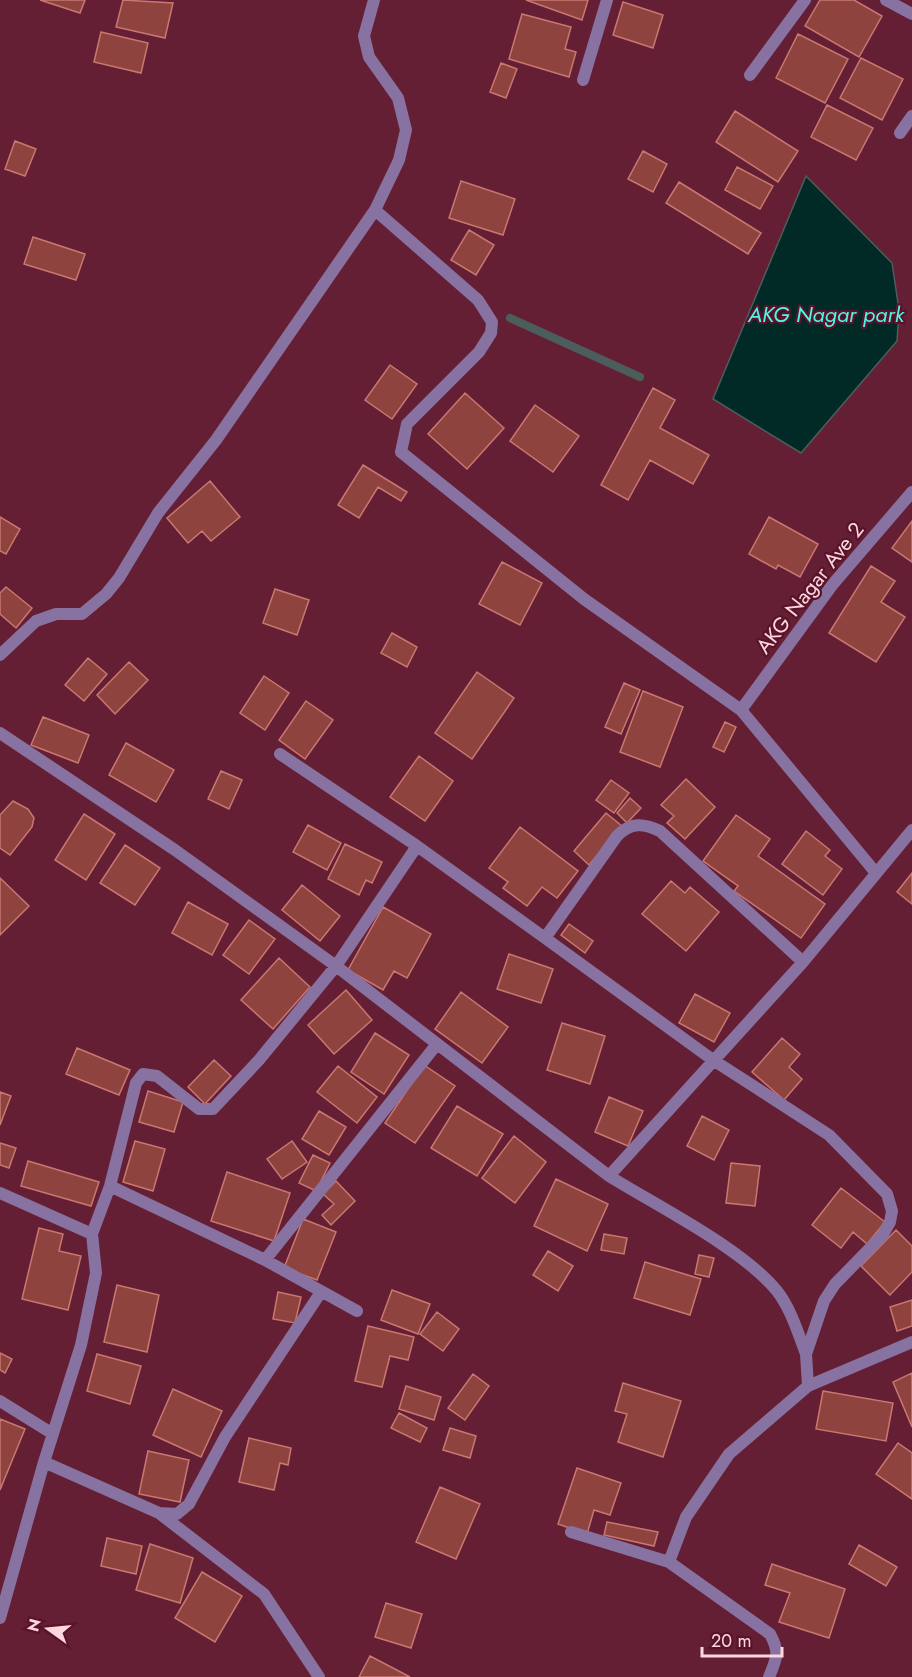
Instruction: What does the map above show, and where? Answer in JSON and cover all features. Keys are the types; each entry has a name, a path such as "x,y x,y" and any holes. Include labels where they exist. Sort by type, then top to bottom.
{"street":[{"path":"0,655 36,621 56,614 82,614 106,594 119,579 158,513 216,440 375,210 399,160 406,130 398,98 369,57 364,36 374,0"},
{"path":"583,80 607,0"},
{"path":"750,75 805,0"},
{"path":"886,0 912,14"},
{"path":"900,133 912,116"},
{"path":"375,210 478,300 492,322 491,333 479,352 407,424 401,452 584,599 741,710 876,873"},
{"name":"AKG Nagar Ave 2","path":"741,710 833,584 912,492"},
{"path":"0,733 175,850 336,966 609,1176 747,1263 777,1292 791,1316 806,1354 808,1386"},
{"path":"280,754 417,846 713,1060 830,1135 887,1194 892,1211 890,1222 882,1236 835,1284 824,1300 806,1354"},
{"path":"545,938 617,836 634,825 646,825 660,831 803,962"},
{"path":"609,1176 803,962 912,830"},
{"path":"0,1618 44,1462 81,1345 96,1273 92,1234 110,1186 135,1083 143,1074 157,1076 199,1110 213,1109 259,1060 336,966 417,846"},
{"path":"265,1260 436,1044"},
{"path":"110,1186 265,1260 357,1311"},
{"path":"0,1193 92,1234"},
{"path":"159,1513 177,1514 189,1504 225,1437 321,1292"},
{"path":"669,1562 686,1516 729,1454 808,1386 912,1342"},
{"path":"0,1401 53,1434"},
{"path":"44,1462 159,1513 264,1594 319,1677"},
{"path":"571,1532 669,1562 770,1634 777,1647 776,1660 769,1677"}],"water":[{"name":"AKG Nagar park","path":"806,176 892,263 899,310 897,341 801,453 713,399"}],"building":[{"path":"40,0 85,0 80,13"},
{"path":"123,0 173,3 165,38 116,27"},
{"path":"526,0 588,0 582,20"},
{"path":"820,0 854,0 882,16 859,57 805,26"},
{"path":"623,2 663,15 653,48 613,35"},
{"path":"522,14 571,27 565,49 576,52 569,77 509,59"},
{"path":"101,32 148,43 141,73 94,62"},
{"path":"798,34 848,59 825,103 776,78"},
{"path":"861,58 903,79 882,120 840,98"},
{"path":"501,63 517,69 506,98 490,92"},
{"path":"827,105 873,128 856,160 811,137"},
{"path":"735,111 798,151 778,182 716,142"},
{"path":"15,141 36,149 25,176 5,169"},
{"path":"643,151 667,164 653,192 628,179"},
{"path":"737,167 773,186 760,209 725,190"},
{"path":"461,181 515,199 503,235 449,218"},
{"path":"679,182 761,233 748,254 666,203"},
{"path":"469,230 494,245 476,275 451,260"},
{"path":"33,237 85,254 76,280 24,264"},
{"path":"390,365 417,384 392,419 365,400"},
{"path":"653,388 675,400 660,428 709,455 693,484 650,460 628,500 601,485"},
{"path":"465,393 504,428 467,469 428,434"},
{"path":"535,405 579,436 553,472 510,441"},
{"path":"363,465 407,492 401,501 378,487 359,518 338,505"},
{"path":"210,481 240,517 211,541 202,531 188,543 167,518"},
{"path":"0,517 20,529 6,554 0,551"},
{"path":"769,517 818,544 800,577 778,565 776,569 749,554"},
{"path":"912,521 912,562 892,548"},
{"path":"502,562 542,583 520,625 479,604"},
{"path":"871,566 895,581 881,602 905,617 876,662 829,633"},
{"path":"6,587 32,608 16,628 0,614 0,593"},
{"path":"275,589 309,600 297,635 263,623"},
{"path":"392,633 417,647 407,667 381,653"},
{"path":"88,658 107,674 84,701 65,685"},
{"path":"129,662 148,680 115,714 97,695"},
{"path":"477,672 514,698 472,759 435,733"},
{"path":"264,676 289,693 265,730 240,713"},
{"path":"624,683 640,690 621,734 605,727"},
{"path":"643,691 683,707 660,767 620,752"},
{"path":"306,701 333,720 305,759 279,740"},
{"path":"43,717 89,735 78,763 31,745"},
{"path":"725,722 736,727 724,752 713,747"},
{"path":"126,743 174,770 156,802 109,775"},
{"path":"419,756 453,781 425,821 390,797"},
{"path":"221,771 242,780 229,809 208,799"},
{"path":"686,779 715,807 685,839 667,823 674,816 661,805"},
{"path":"611,780 629,793 614,813 596,800"},
{"path":"630,798 641,808 627,823 617,813"},
{"path":"13,801 28,809 34,818 32,827 10,855 0,848 0,815"},
{"path":"606,813 622,826 589,865 574,851"},
{"path":"84,814 115,834 86,880 55,860"},
{"path":"736,815 770,839 758,856 825,904 801,938 734,891 738,886 703,861"},
{"path":"308,825 341,843 327,870 293,852"},
{"path":"520,827 578,871 557,898 542,887 527,906 503,888 508,882 489,868"},
{"path":"806,831 830,850 825,856 842,869 823,895 782,864"},
{"path":"345,844 382,862 372,883 366,880 359,895 328,879"},
{"path":"125,845 160,868 135,905 100,883"},
{"path":"912,873 912,904 897,892"},
{"path":"0,878 29,906 0,935"},
{"path":"671,881 685,893 690,887 719,912 686,951 642,914"},
{"path":"302,885 340,916 320,941 282,910"},
{"path":"188,902 228,924 212,955 172,933"},
{"path":"383,907 431,934 407,978 394,971 383,990 348,970"},
{"path":"249,920 275,939 249,974 223,955"},
{"path":"569,924 593,941 585,953 561,935"},
{"path":"509,954 553,969 541,1003 497,989"},
{"path":"279,958 310,987 273,1029 241,1000"},
{"path":"346,990 372,1020 334,1054 308,1025"},
{"path":"461,992 508,1027 482,1063 435,1029"},
{"path":"695,994 730,1013 714,1042 679,1023"},
{"path":"562,1023 605,1036 590,1084 547,1070"},
{"path":"375,1033 409,1055 384,1094 351,1072"},
{"path":"782,1038 800,1054 789,1067 802,1079 784,1100 752,1072"},
{"path":"77,1048 130,1070 119,1095 66,1074"},
{"path":"214,1060 231,1076 205,1104 188,1087"},
{"path":"424,1065 455,1086 415,1143 385,1123"},
{"path":"338,1066 377,1097 357,1123 317,1092"},
{"path":"148,1091 183,1102 174,1132 139,1122"},
{"path":"0,1092 11,1096 0,1125"},
{"path":"609,1097 643,1111 628,1146 595,1132"},
{"path":"457,1106 503,1134 477,1176 431,1148"},
{"path":"319,1111 346,1127 329,1155 302,1139"},
{"path":"702,1116 729,1130 714,1160 687,1146"},
{"path":"514,1136 546,1162 515,1203 482,1178"},
{"path":"135,1141 165,1149 153,1191 123,1182"},
{"path":"292,1141 307,1162 282,1179 267,1159"},
{"path":"0,1143 16,1148 9,1168 0,1165"},
{"path":"313,1155 330,1163 316,1191 299,1183"},
{"path":"28,1161 99,1182 91,1206 21,1186"},
{"path":"731,1163 760,1166 755,1206 726,1203"},
{"path":"227,1172 290,1193 274,1241 211,1221"},
{"path":"556,1179 608,1204 587,1251 534,1226"},
{"path":"336,1181 355,1201 331,1225 322,1215 334,1204 323,1194"},
{"path":"841,1188 885,1222 867,1244 853,1232 841,1248 812,1225"},
{"path":"303,1219 336,1232 317,1280 284,1268"},
{"path":"39,1228 63,1234 59,1251 81,1256 68,1310 22,1299"},
{"path":"896,1230 912,1246 912,1272 890,1295 861,1266"},
{"path":"604,1234 627,1238 624,1254 601,1250"},
{"path":"548,1251 573,1266 558,1291 533,1275"},
{"path":"699,1255 714,1258 709,1277 695,1274"},
{"path":"645,1262 701,1279 690,1315 634,1298"},
{"path":"117,1285 159,1295 147,1352 104,1342"},
{"path":"392,1290 430,1304 418,1334 381,1320"},
{"path":"278,1292 301,1297 295,1323 273,1319"},
{"path":"912,1300 912,1326 897,1331 890,1307"},
{"path":"437,1312 459,1329 443,1351 420,1334"},
{"path":"368,1326 414,1337 408,1360 390,1356 382,1387 355,1381"},
{"path":"0,1353 12,1359 5,1373 0,1370"},
{"path":"97,1354 141,1366 130,1404 87,1391"},
{"path":"912,1373 912,1427 893,1382"},
{"path":"473,1374 489,1386 465,1420 448,1408"},
{"path":"623,1383 681,1401 663,1457 618,1442 627,1414 615,1411"},
{"path":"406,1386 441,1397 434,1420 399,1409"},
{"path":"173,1389 222,1411 201,1457 153,1435"},
{"path":"823,1391 893,1403 886,1441 816,1429"},
{"path":"399,1413 427,1428 420,1442 391,1428"},
{"path":"0,1419 25,1429 0,1490"},
{"path":"450,1428 476,1436 470,1458 443,1450"},
{"path":"249,1438 291,1448 288,1465 280,1463 274,1490 239,1482"},
{"path":"898,1443 912,1453 912,1499 876,1474"},
{"path":"148,1451 189,1460 180,1502 139,1494"},
{"path":"577,1468 621,1483 610,1515 594,1510 587,1534 558,1524"},
{"path":"440,1487 480,1504 456,1559 416,1542"},
{"path":"607,1522 658,1532 654,1546 604,1535"},
{"path":"107,1538 142,1546 136,1574 101,1566"},
{"path":"150,1544 193,1558 180,1603 136,1590"},
{"path":"859,1545 897,1567 886,1586 849,1564"},
{"path":"772,1564 845,1589 829,1638 779,1622 790,1593 765,1585"},
{"path":"202,1572 242,1596 215,1642 175,1618"},
{"path":"386,1603 422,1614 411,1648 375,1637"},
{"path":"370,1656 410,1677 359,1677"}],"waterway":[{"path":"510,318 640,377"}]}
